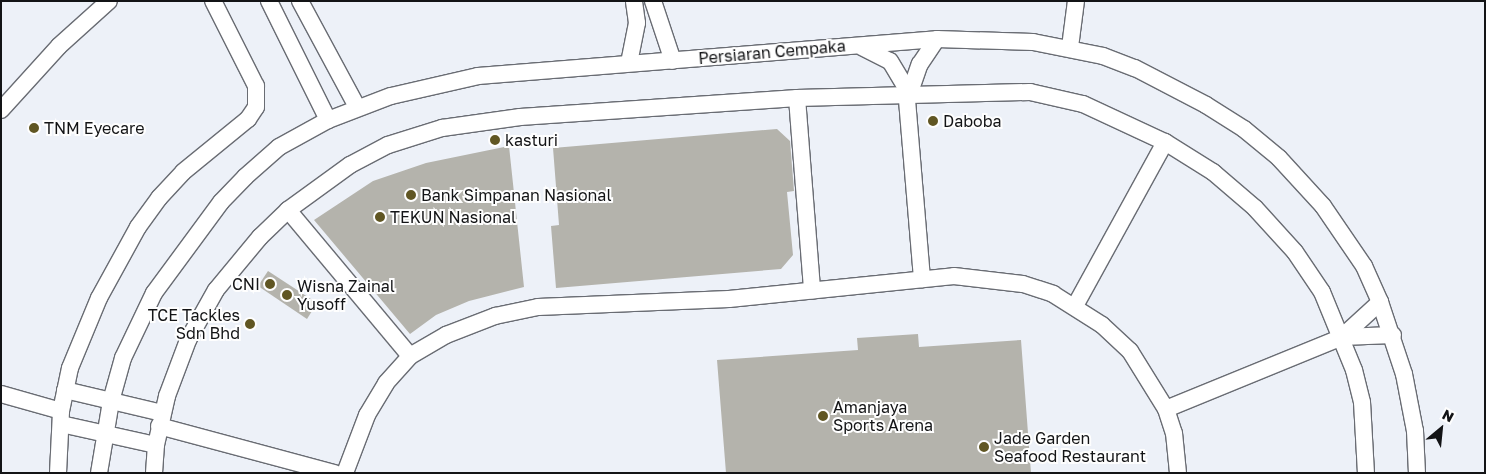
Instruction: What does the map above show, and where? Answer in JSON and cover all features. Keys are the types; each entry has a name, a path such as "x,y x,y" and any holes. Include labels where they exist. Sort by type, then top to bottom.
{"street":[{"path":"1,110 59,46 109,1"},
{"path":"58,473 61,418 65,390 84,330 147,214 183,172 248,119 256,107 256,86 213,1"},
{"path":"269,1 328,120"},
{"path":"300,1 357,107"},
{"path":"629,63 637,23 634,1"},
{"path":"653,1 673,61"},
{"path":"1070,47 1076,1"},
{"path":"908,98 920,64 937,39"},
{"name":"Persiaran Cempaka","path":"99,473 111,401 130,341 154,293 210,217 264,159 328,120 357,107 436,84 478,76 937,39 1033,42 1070,47 1135,68 1244,129 1279,158 1323,206 1364,266 1380,302 1393,335 1415,431 1417,473"},
{"path":"855,45 880,54 890,61 902,78 908,98 922,278"},
{"path":"154,473 160,420 188,340 216,290 260,238 288,210 350,165 388,145 442,128 520,117 797,98 908,98 1030,92 1083,104 1165,142 1213,172 1255,208 1295,252 1322,292 1342,337 1362,402 1366,473"},
{"path":"797,98 812,290"},
{"path":"1075,306 1165,142"},
{"path":"288,210 410,356"},
{"path":"345,473 367,415 386,383 410,356 446,335 495,316 538,307 729,299 922,278 988,278 1023,284 1075,306 1102,325 1130,351 1166,409 1174,433 1178,473"},
{"path":"1342,337 1380,302"},
{"path":"1166,409 1342,337 1393,335"},
{"path":"65,390 111,401 160,420 335,473"},
{"path":"1,394 105,434 156,445"}],"building":[{"path":"777,129 790,141 794,191 787,192 793,255 781,269 556,288 551,226 559,225 553,148"},
{"path":"509,146 524,287 469,301 436,315 410,334 314,220 373,181 426,163"},
{"name":"Wisna Zainal Yusoff","path":"268,271 317,303 307,319 258,286"},
{"name":"Amanjaya Sports Arena","path":"918,334 919,347 1021,340 1031,473 726,473 717,360 858,350 857,338"}],"place":[{"name":"Daboba","path":"933,121"},
{"name":"TNM Eyecare","path":"34,128"},
{"name":"kasturi","path":"495,140"},
{"name":"Bank Simpanan Nasional","path":"411,195"},
{"name":"TEKUN Nasional","path":"380,217"},
{"name":"CNI","path":"270,284"},
{"name":"Wisna Zainal Yusoff","path":"287,295"},
{"name":"TCE Tackles Sdn Bhd","path":"250,324"},
{"name":"Amanjaya Sports Arena","path":"823,416"},
{"name":"Jade Garden Seafood Restaurant","path":"984,447"}]}
